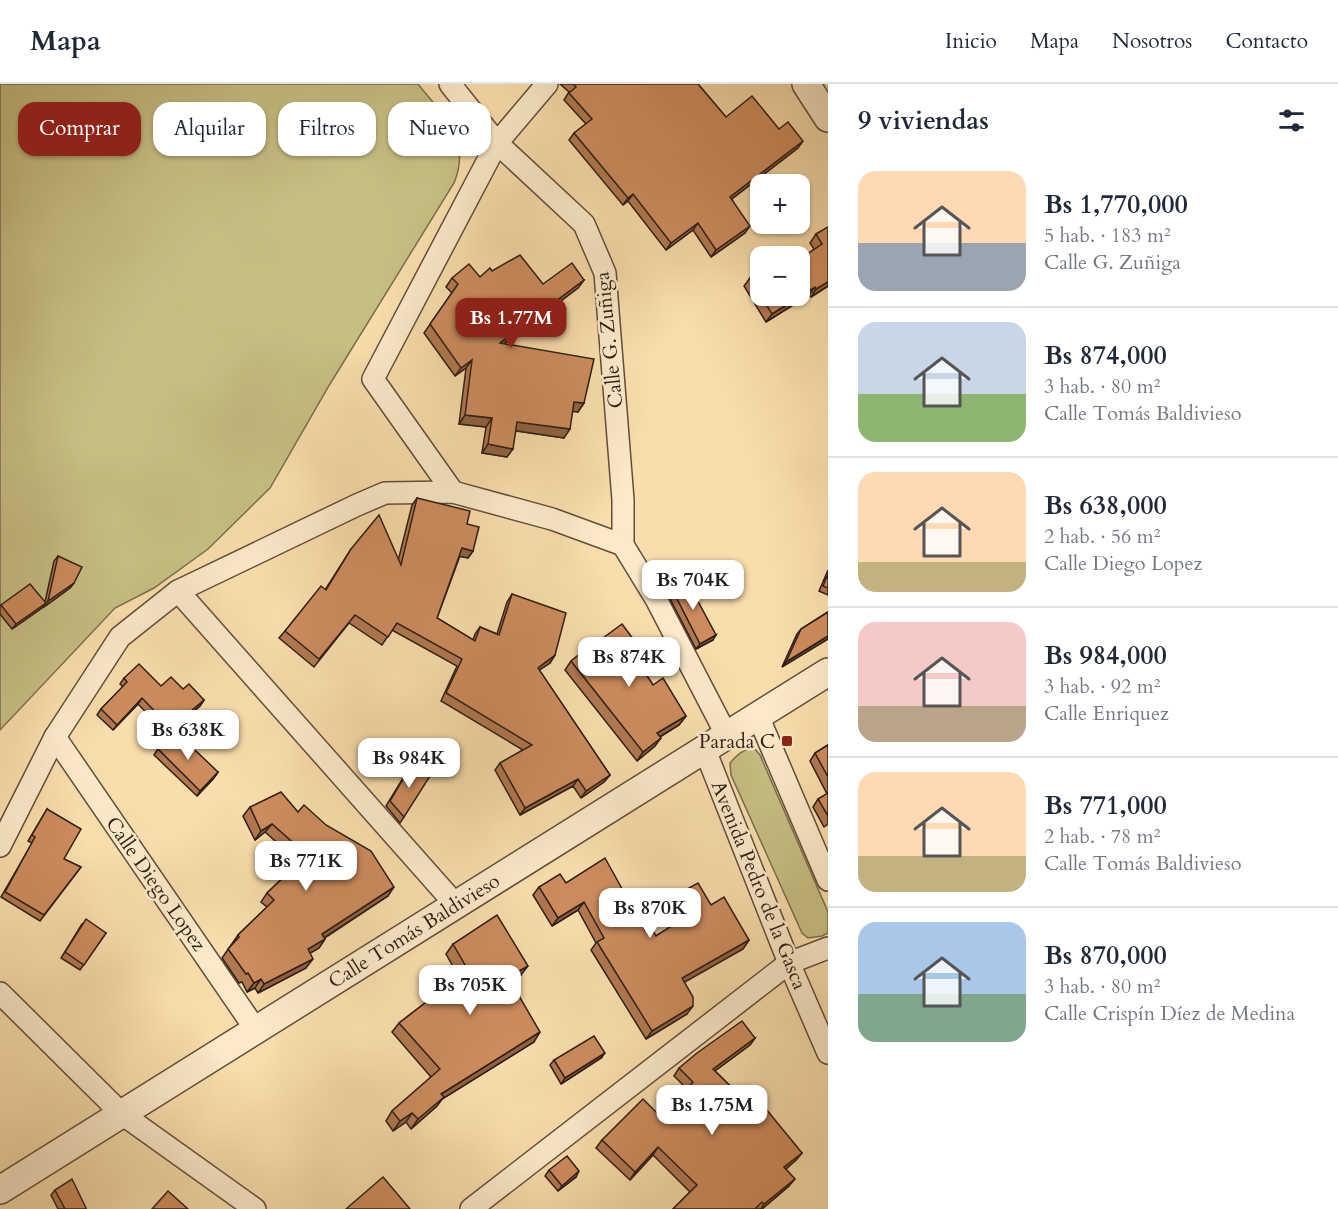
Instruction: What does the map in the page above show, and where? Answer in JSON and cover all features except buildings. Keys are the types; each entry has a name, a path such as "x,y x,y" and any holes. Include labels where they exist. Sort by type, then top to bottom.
{"street":[{"name":"Calle G. Zuñiga","path":"450,84 497,143 584,224 605,273 623,500 623,545"},
{"path":"453,492 373,380 497,143 547,84"},
{"path":"807,84 828,118"},
{"path":"0,846 55,737 120,637 178,591 385,493 453,492 552,519 623,545"},
{"name":"Avenida Pedro de la Gasca","path":"623,545 656,600 716,743 789,963 828,1053"},
{"path":"178,591 456,905"},
{"name":"Calle Tomás Baldivieso","path":"0,1190 828,672"},
{"path":"758,716 828,880"},
{"name":"Calle Diego Lopez","path":"55,737 256,1030"},
{"path":"471,1209 789,963 828,948"},
{"path":"0,993 122,1114 255,1209"}],"shaded area":[{"path":"0,84 418,84 433,102 388,102 388,156 460,156 454,183 330,384 270,488 208,549 154,588 115,608 0,730"},
{"path":"754,748 760,755 828,912 828,933 822,936 808,938 802,933 731,775 730,763 740,753"}],"place":[{"name":"Parada C","path":"787,741"}]}
